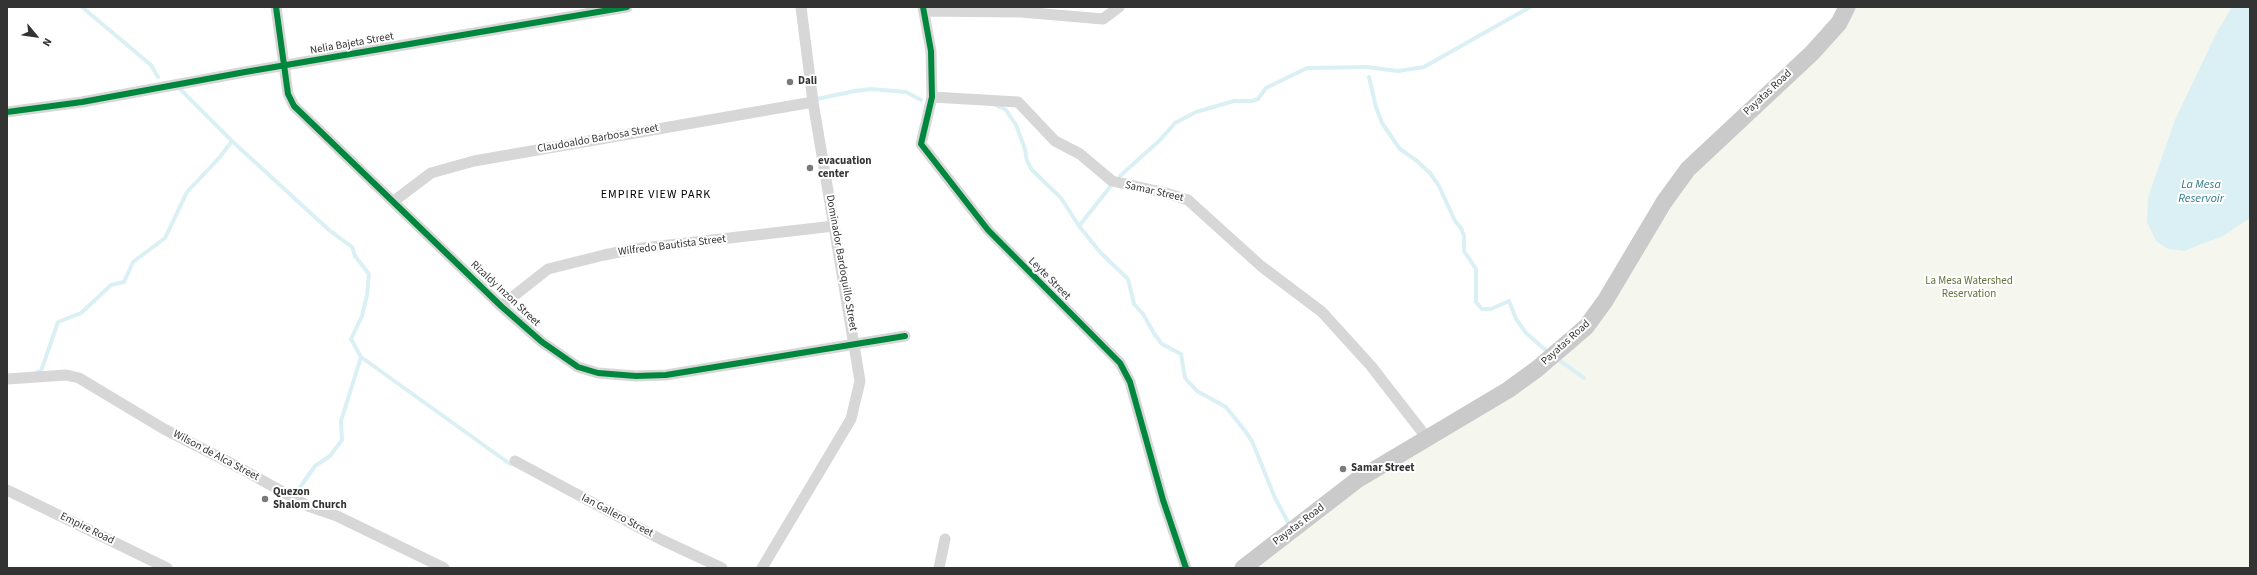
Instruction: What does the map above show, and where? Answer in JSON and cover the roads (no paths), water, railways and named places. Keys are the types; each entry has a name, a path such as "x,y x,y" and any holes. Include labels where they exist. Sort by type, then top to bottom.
{"main road":[{"name":"Payatas Road","path":"1243,568 1357,480 1508,390 1537,369 1586,327 1605,301 1664,202 1688,169 1812,53 1838,23 1847,7"}],"street":[{"name":"Rizaldy Inzon Street","path":"276,7 288,94 294,106 501,306 542,342 578,367 598,373 636,376 693,372 721,365 855,346 886,338 905,336"},
{"name":"Nelia Bajeta Street","path":"7,112 82,102 626,7"},
{"name":"Dominador Bardoquillo Street","path":"762,568 851,419 860,381 813,102 801,7"},
{"path":"924,9 1021,12 1103,19 1119,7"},
{"name":"Leyte Street","path":"924,9 931,51 932,98 921,144 988,230 1120,362 1130,382 1163,500 1186,568"},
{"name":"Samar Street","path":"932,98 1018,102 1055,141 1080,154 1112,181 1166,193 1188,200 1261,266 1322,312 1371,366 1427,438"},
{"name":"Claudoaldo Barbosa Street","path":"392,201 431,172 474,161 813,102"},
{"name":"Wilfredo Bautista Street","path":"501,306 548,269 590,258 634,249 834,226"},
{"name":"Wilson de Alca Street","path":"7,379 66,375 79,378 164,428 308,506 337,516 444,568"},
{"name":"Ian Gallero Street","path":"515,461 662,540 722,568"},
{"name":"Empire Road","path":"7,490 167,568"},
{"path":"939,568 945,539"}],"water":[{"name":"La Mesa Reservoir","path":"2232,7 2250,7 2250,218 2223,236 2184,251 2168,249 2156,241 2147,222 2148,197 2175,120 2216,34"}],"waterway":[{"path":"82,7 151,65 158,77"},
{"path":"1120,176 1160,140 1175,123 1196,112 1234,101 1252,101 1258,99 1266,88 1307,68 1367,67 1398,71 1424,67 1530,7"},
{"path":"1369,77 1376,107 1382,123 1400,149 1417,161 1430,173 1439,186 1455,221 1461,228 1464,236 1464,251 1476,269 1476,302 1482,309 1491,309 1509,301 1516,319 1526,333 1549,353"},
{"path":"179,88 232,141 329,230 352,247 355,256 369,274 367,295 362,316 351,339 361,357 341,421 342,440 330,456 315,466 298,490"},
{"path":"817,99 871,89 906,92 921,100"},
{"path":"994,104 1006,110 1016,125 1025,149 1027,161 1032,170 1061,198 1079,226 1100,252 1128,279 1134,304 1143,314 1155,335 1162,344 1181,354 1185,378 1197,391 1226,407 1245,431 1252,441 1275,498 1290,526"},
{"path":"37,372 41,371 58,322 81,313 111,285 124,282 133,262 165,238 187,192 219,158 232,141"},
{"path":"1079,226 1110,187"},
{"path":"361,357 510,464"},
{"path":"1556,358 1584,378"}],"place":[{"name":"Dali","path":"790,82"},
{"name":"evacuation center","path":"810,168"},
{"name":"Samar Street","path":"1343,469"},
{"name":"Quezon Shalom Church","path":"265,499"}],"district":[{"name":"EMPIRE VIEW PARK","path":"656,195"}],"park label":[{"name":"La Mesa Watershed Reservation","path":"1969,288"}]}
